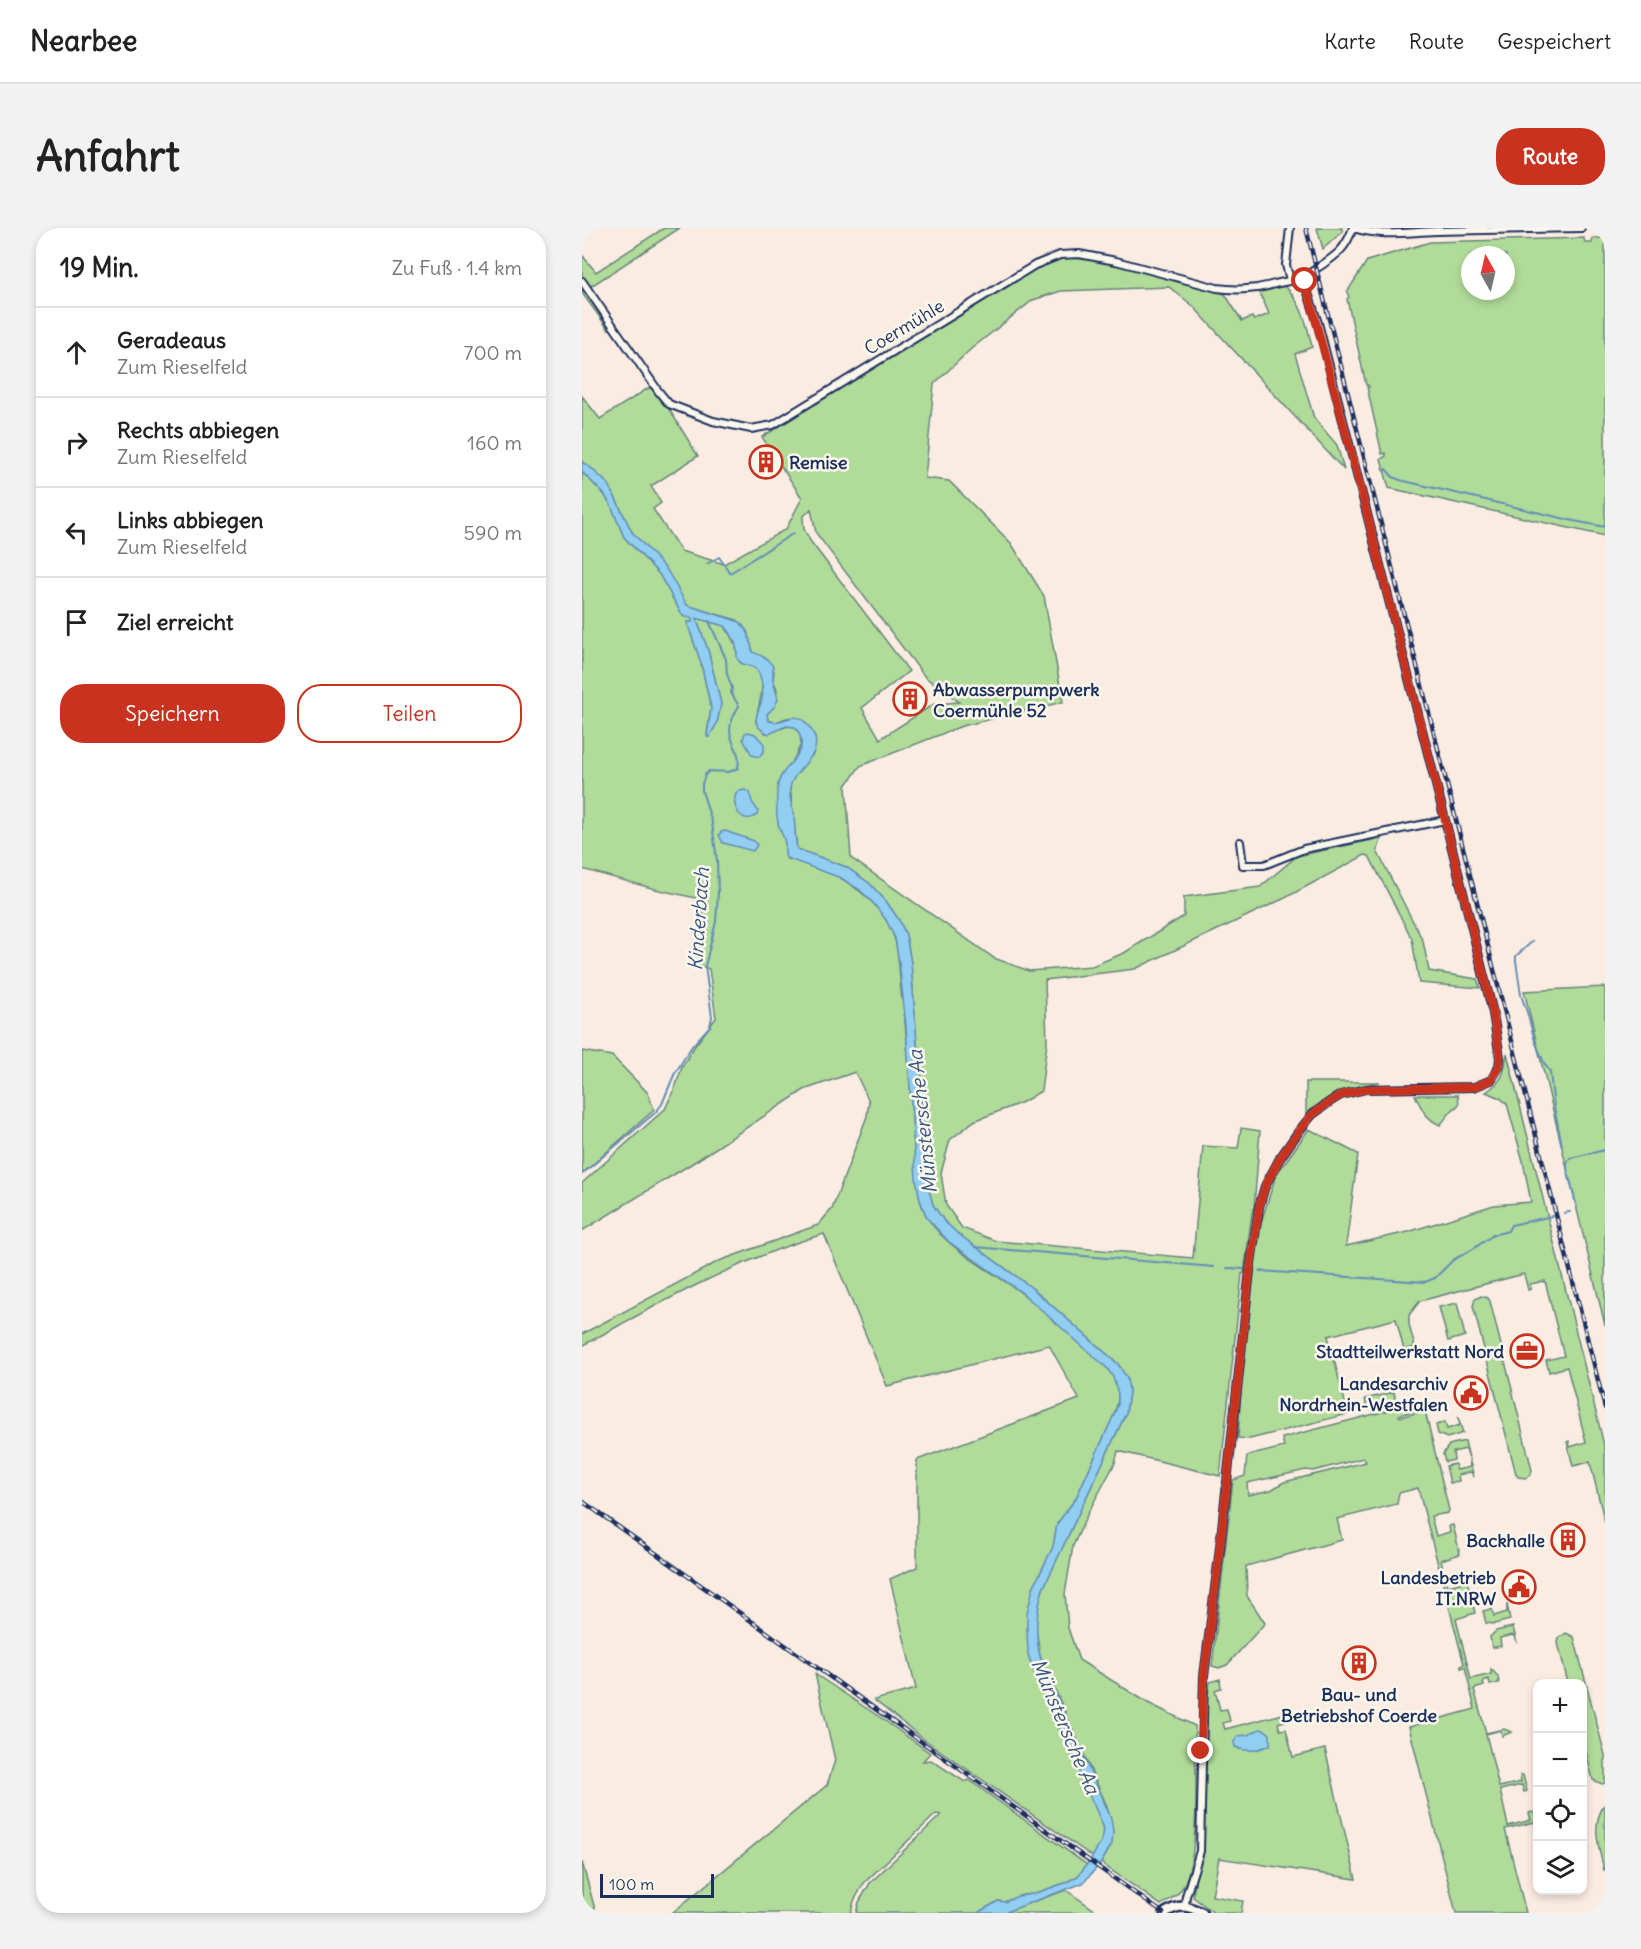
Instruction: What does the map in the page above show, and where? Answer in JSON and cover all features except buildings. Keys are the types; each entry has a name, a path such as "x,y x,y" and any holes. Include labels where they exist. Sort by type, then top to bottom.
{"street":[{"path":"1290,228 1286,265 1290,280"},
{"path":"1185,1906 1200,1851 1204,1676 1250,1270 1259,1207 1265,1186 1280,1158 1312,1115 1341,1095 1378,1088 1474,1087 1491,1080 1499,1067 1499,1050 1493,1013 1354,463 1305,281 1309,274 1340,252 1347,243 1353,228 1370,234 1383,234 1581,228"},
{"name":"Coermühle","path":"582,281 669,404 713,421 751,429 773,425 1035,265 1060,255 1096,256 1230,290 1259,287 1290,280 1305,281"},
{"path":"1240,842 1243,864 1264,865 1304,849 1445,820"},
{"path":"1165,1913 1176,1906 1185,1906 1202,1913"}],"green space":[{"path":"664,228 680,228 585,290 609,330 582,293 582,255 596,272"},
{"path":"1317,228 1342,228 1342,232 1323,249"},
{"path":"1584,238 1585,243 1592,243 1593,238 1605,238 1605,536 1389,488 1381,459 1386,456 1385,453 1382,454 1367,387 1369,387 1366,385 1347,299 1349,297 1347,292 1367,261 1430,242"},
{"path":"1064,257 1116,263 1225,294 1242,321 1252,317 1254,320 1269,314 1259,291 1277,285 1286,287 1300,307 1312,347 1295,354 1314,418 1337,445 1344,470 1192,305 1169,287 1061,291 1033,300 971,349 934,384 925,478 949,481 1011,543 1044,596 1063,702 962,726 860,766 846,786 851,858 994,958 1029,971 1092,966 1124,953 1184,916 1184,897 1260,887 1297,856 1382,838 1377,851 1423,941 1429,971 1477,979 1480,988 1419,983 1412,939 1369,856 1365,855 1285,898 1135,969 1045,980 1047,1043 1041,1091 1023,1102 974,1121 950,1140 941,1173 946,1205 962,1228 996,1241 1193,1258 1203,1146 1238,1148 1241,1128 1260,1131 1254,1208 1242,1274 1220,1476 1118,1451 1115,1463 1073,1546 1065,1594 1068,1628 1079,1660 1148,1703 1195,1726 1196,1812 1192,1859 1187,1878 1180,1891 1161,1905 1101,1863 1112,1840 1109,1813 1040,1656 1036,1627 1043,1589 1126,1413 1129,1391 1121,1368 1032,1288 957,1233 944,1221 933,1205 926,1179 921,1064 918,1057 911,963 906,935 886,901 869,883 846,867 797,849 790,786 794,776 813,754 814,736 803,720 791,717 776,722 768,720 767,714 775,706 777,689 773,680 774,671 753,652 747,631 737,620 687,606 632,532 609,485 582,462 582,396 600,419 650,387 669,409 698,456 651,486 661,503 653,509 681,551 724,564 786,529 802,498 762,437 1039,265","holes":["811,509 816,533 925,677 959,702 934,704 880,739 862,708 909,671 811,542 804,529 803,517"]},
{"path":"582,472 604,494 624,537 659,574 683,616 692,618 692,622 687,622 701,663 711,708 707,734 709,737 717,723 721,704 708,650 696,618 725,626 736,646 737,656 759,671 762,685 756,723 765,733 791,726 795,727 800,734 801,744 793,761 780,778 778,789 778,822 785,840 787,859 820,868 852,886 879,910 895,940 907,1038 918,1188 922,1206 929,1220 951,1244 965,1255 1036,1304 1102,1363 1115,1380 1118,1402 1113,1417 1076,1498 1057,1524 1053,1547 1033,1588 1027,1629 1104,1829 1102,1840 1093,1857 925,1740 874,1700 916,1689 890,1579 917,1567 917,1460 1079,1399 1049,1345 887,1386 824,1234 762,1256 700,1283 582,1346 582,1334 719,1261 818,1225 832,1209 867,1116 869,1101 855,1072 804,1090 696,1161 582,1231 582,1183 665,1109 682,1067 716,1018 709,969 696,965 705,900 582,869"},
{"path":"1605,987 1605,1325 1524,991"},
{"path":"582,1051 612,1056 648,1093 654,1110 582,1174"},
{"path":"1507,1053 1605,1449 1605,1523 1590,1462 1573,1466 1567,1442 1569,1441 1570,1447 1586,1442 1567,1367 1549,1372 1546,1360 1564,1356 1545,1281 1530,1284 1531,1289 1528,1290 1524,1274 1420,1301 1409,1315 1409,1325 1415,1347 1404,1350 1396,1319 1328,1336 1348,1414 1250,1439 1238,1438 1242,1371 1259,1229 1276,1175 1309,1129 1358,1154 1346,1246 1408,1232 1494,1205 1531,1202 1523,1161 1507,1104 1486,1092 1502,1076"},
{"path":"1306,1082 1380,1082 1340,1092 1306,1114"},
{"path":"1415,1095 1458,1095 1459,1105 1440,1125 1435,1123 1422,1109"},
{"path":"1481,1296 1490,1301 1532,1470 1526,1478 1518,1477 1516,1474 1473,1306 1475,1299"},
{"path":"1457,1303 1465,1336 1448,1341 1439,1307"},
{"path":"1394,1392 1396,1402 1367,1409 1365,1399"},
{"path":"1417,1403 1419,1410 1399,1415 1400,1417 1425,1411 1449,1510 1448,1513 1431,1516 1436,1536 1450,1532 1449,1526 1453,1525 1460,1554 1441,1560 1448,1586 1467,1581 1475,1613 1456,1619 1471,1679 1491,1674 1491,1669 1498,1676 1499,1683 1490,1685 1489,1679 1483,1681 1484,1686 1474,1689 1486,1733 1504,1729 1512,1732 1502,1736 1501,1730 1486,1734 1499,1787 1521,1782 1520,1775 1523,1775 1527,1791 1524,1792 1522,1785 1500,1790 1508,1826 1531,1820 1529,1813 1533,1813 1533,1822 1505,1829 1526,1913 1456,1913 1409,1727 1475,1709 1465,1667 1461,1668 1464,1664 1418,1488 1399,1493 1397,1504 1337,1519 1342,1540 1246,1566 1247,1596 1265,1623 1227,1665 1219,1668 1212,1666 1233,1480 1245,1476 1247,1456 1284,1447 1282,1438","holes":["1363,1458 1366,1462 1284,1482 1271,1490 1248,1495 1247,1483 1306,1470 1313,1471"]},
{"path":"1458,1417 1463,1433 1447,1438 1438,1434 1436,1425 1445,1422 1447,1429 1460,1425"},
{"path":"1465,1441 1469,1458 1466,1449 1453,1452 1454,1460 1445,1462 1443,1454 1449,1445"},
{"path":"1469,1459 1474,1477 1471,1472 1458,1475 1459,1481 1450,1483 1446,1466 1455,1464 1457,1470 1470,1467"},
{"path":"1507,1604 1510,1620 1494,1624 1486,1623 1483,1611 1492,1609 1494,1616 1507,1612"},
{"path":"1513,1627 1517,1643 1513,1635 1500,1638 1501,1646 1492,1648 1490,1637 1496,1631"},
{"path":"1566,1633 1574,1637 1585,1679 1567,1679 1558,1643 1559,1638"},
{"path":"815,1674 930,1753 923,1761 931,1760 965,1782 969,1780 1087,1865 1078,1876 1065,1883 1004,1902 998,1901 978,1913 856,1913 859,1902 870,1883 941,1815 936,1814 864,1883 854,1901 851,1913 672,1913 827,1785 835,1760"},
{"path":"1220,1679 1221,1688 1215,1690 1220,1710 1227,1709 1230,1721 1223,1723 1225,1729 1283,1714 1285,1721 1278,1723 1280,1730 1286,1729 1293,1757 1325,1749 1356,1879 1219,1858 1212,1896 1243,1901 1241,1913 1214,1913 1193,1897 1204,1839 1206,1708 1210,1682"},
{"path":"1587,1686 1605,1755 1605,1783 1593,1780 1587,1755"},
{"path":"1605,1804 1604,1870 1598,1845 1597,1828 1600,1812"},
{"path":"582,1862 596,1913 582,1913"},
{"path":"1066,1890 1099,1913 1003,1913"}],"water":[{"name":"Münstersche Aa","path":"582,462 609,485 632,532 667,570 687,605 740,622 747,631 753,652 766,658 773,666 773,680 778,699 767,714 768,720 777,722 794,717 799,718 812,731 815,748 792,781 790,788 797,849 846,867 869,883 886,901 906,935 911,963 918,1057 921,1064 926,1179 933,1205 944,1221 957,1233 1032,1288 1118,1364 1127,1378 1129,1391 1126,1413 1043,1589 1038,1608 1037,1628 1038,1647 1043,1666 1111,1818 1112,1844 1101,1863 1083,1883 1003,1913 978,1913 998,1901 1005,1902 1018,1896 1033,1894 1078,1876 1102,1840 1104,1829 1102,1823 1035,1675 1028,1654 1027,1613 1033,1588 1053,1547 1057,1524 1076,1498 1113,1417 1118,1404 1118,1394 1113,1377 1107,1368 1021,1292 949,1242 927,1218 920,1200 916,1179 906,1026 895,938 886,920 860,890 841,878 786,858 785,841 777,818 777,789 785,770 799,751 800,736 795,727 786,726 769,734 758,727 756,719 762,699 762,685 758,672 738,660 734,641 725,626 696,618 708,650 721,704 717,723 707,737 711,708 701,663 687,622 692,622 692,618 683,616 659,574 624,537 604,494 582,472"},
{"path":"745,733 755,734 764,744 764,751 759,757 752,755 743,739"},
{"path":"744,790 750,792 752,802 758,811 757,815 752,818 742,816 736,808 737,792"},
{"path":"725,831 754,841 757,845 753,851 723,843 719,835"},
{"path":"1260,1729 1270,1734 1270,1745 1253,1750 1235,1747 1234,1742 1238,1736 1248,1735"}],"waterway":[{"path":"1386,469 1393,477 1400,480 1605,527"},
{"path":"707,564 719,557 730,573 794,533"},
{"name":"Kinderbach","path":"582,1174 656,1112 662,1104 674,1075 692,1046 710,1026 712,1017 705,966 716,922 717,861 712,823 702,784 709,771 729,772 738,768 739,759 730,734 730,727 739,706 731,693 726,659 709,621"},
{"path":"1533,941 1516,956 1516,961 1521,995 1535,1041 1550,1072 1562,1145"},
{"path":"1577,1208 1567,1162 1570,1158 1605,1150"},
{"path":"1564,1213 1570,1212"},
{"path":"1259,1271 1425,1282 1435,1278 1453,1260 1493,1235 1508,1231 1511,1225 1552,1216"},
{"path":"975,1247 1214,1267"},
{"path":"1227,1268 1244,1269"}],"railway":[{"path":"1306,228 1605,1408"},
{"path":"582,1501 1163,1913"}],"place":[{"name":"Remise","path":"766,462"},
{"name":"Abwasserpumpwerk Coermühle 52","path":"910,699"},
{"name":"Stadtteilwerkstatt Nord","path":"1527,1351"},
{"name":"Landesarchiv Nordrhein-Westfalen","path":"1471,1393"},
{"name":"Backhalle","path":"1568,1540"},
{"name":"Landesbetrieb IT.NRW","path":"1519,1587"},
{"name":"Bau- und Betriebshof Coerde","path":"1359,1663"}],"route":[{"path":"1201,1751 1204,1676 1250,1270 1259,1207 1271,1172 1312,1115 1341,1095 1378,1088 1474,1087 1491,1080 1499,1067 1500,1058 1493,1013 1445,820 1318,323 1305,281"}]}
